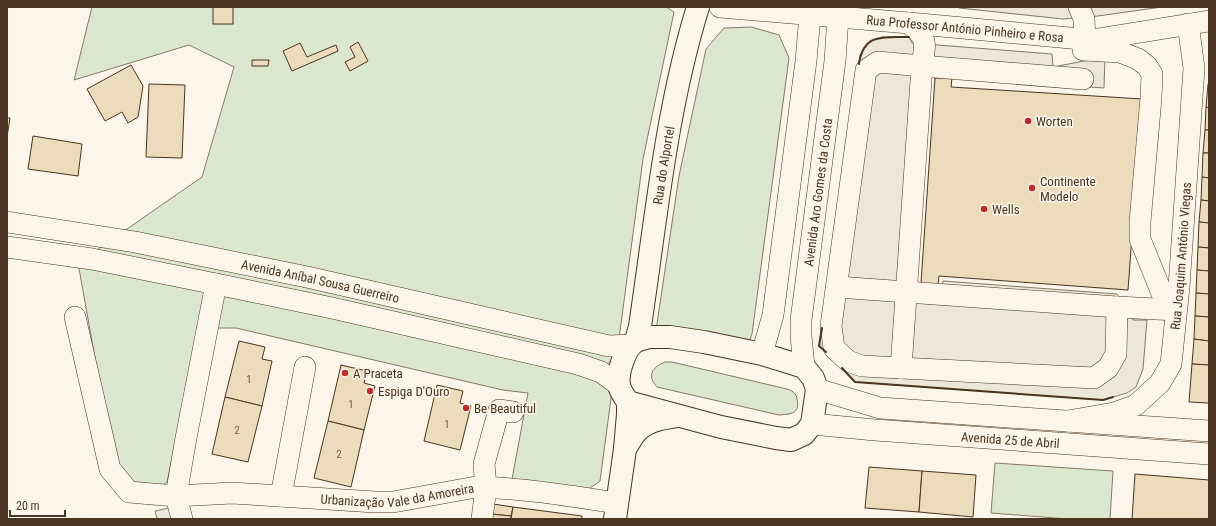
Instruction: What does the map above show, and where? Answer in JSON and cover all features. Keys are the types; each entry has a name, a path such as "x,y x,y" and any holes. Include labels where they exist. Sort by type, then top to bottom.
{"main road":[{"name":"Rua do Alportel","path":"623,393 619,376 625,354 639,337 673,107 692,25 698,7"},
{"path":"623,393 679,416 776,438 791,440 804,434 812,424 817,389 813,378 804,367 762,354 704,342 670,337 639,337"},
{"path":"616,511 625,449 628,414 623,393"},
{"path":"625,449 637,430 645,425 659,419 679,416"}],"street":[{"name":"Rua Professor António Pinheiro e Rosa","path":"720,7 838,17 923,18 1036,35 1092,40 1209,21"},
{"path":"1070,7 1079,39"},
{"path":"1079,7 1084,19 1079,39"},
{"path":"762,354 773,315 806,61 810,15"},
{"name":"Avenida Aro Gomes da Costa","path":"804,367 801,320 835,61 838,17"},
{"path":"901,368 922,66 925,43 920,32 923,18"},
{"name":"Rua Joaquim António Viegas","path":"1068,421 1114,413 1136,405 1160,383 1171,364 1179,287 1194,68 1188,24"},
{"path":"1036,35 1056,44 1073,49 1120,52 1138,58 1147,66 1152,74 1152,98 1140,222 1140,239 1163,296 1176,310"},
{"path":"1083,79 878,62 866,70 831,326 834,348 848,361 862,366 1094,378 1108,368 1116,354 1117,307"},
{"name":"Avenida Aníbal Sousa Guerreiro","path":"7,222 135,242 307,277 609,346 639,337"},
{"name":"Avenida Aníbal Sousa Guerreiro","path":"7,247 92,259 216,284 332,308 578,364 601,372 623,393"},
{"path":"182,519 176,496 216,284"},
{"path":"837,287 1176,310"},
{"name":"Urbanização Vale da Amoreira","path":"75,317 110,468 129,492 176,496 232,492 393,502 476,487 507,488 616,511"},
{"path":"281,496 305,367"},
{"name":"Avenida 25 de Abril","path":"817,389 880,408 1209,431"},
{"path":"482,519 486,488 484,464 499,410 513,412"},
{"name":"Avenida 25 de Abril","path":"812,424 875,430 1209,454"}],"green space":[{"path":"92,7 666,7 674,12 643,159 600,481 587,490 512,479 528,393 503,390 236,328 199,328 167,482 158,488 131,483 114,464 78,263 202,177 234,67 189,45 74,80"},
{"path":"751,27 779,35 789,58 752,334 746,351 655,337 679,176 706,49 724,28"},
{"path":"665,362 672,362 787,389 796,395 798,405 797,409 793,413 779,415 657,387 652,379 652,372 657,366"},
{"path":"995,463 1113,471 1110,519 1068,519 991,513"}],"shaded area":[{"path":"959,7 1162,7 1098,16 1063,19"},
{"path":"882,37 909,37 912,43 1052,54 1053,67 1105,57 1104,88 913,74 899,298 940,300 943,281 1117,294 1133,320 1147,320 1143,369 1136,387 1127,393 1103,400 855,382 819,346 860,55 869,42"},
{"path":"169,508 172,519 157,519 155,511"}],"building":[{"path":"213,7 233,7 233,24 213,24"},
{"path":"358,42 368,61 350,71 345,62 355,57 350,47"},
{"path":"300,43 307,57 336,45 338,51 292,71 283,51"},
{"path":"252,60 269,60 268,66 252,66"},
{"path":"131,65 143,86 138,117 128,123 122,112 105,121 87,89"},
{"name":"Continente Modelo","path":"935,78 952,78 951,87 1142,99 1128,290 939,276 938,286 921,283"},
{"path":"149,84 185,85 182,158 146,157"},
{"path":"1208,84 1209,85 1209,108 1206,107"},
{"path":"1206,107 1209,108 1209,130 1205,130"},
{"path":"7,118 10,118 7,137"},
{"path":"1205,130 1209,130 1209,153 1203,153"},
{"path":"33,136 82,144 78,176 28,169"},
{"path":"1203,153 1209,153 1209,178 1202,177"},
{"path":"1202,177 1209,178 1209,201 1201,200"},
{"path":"1201,200 1209,201 1209,223 1199,222"},
{"path":"1199,222 1209,223 1209,248 1198,247"},
{"path":"1198,247 1209,248 1209,271 1197,270"},
{"path":"1197,270 1209,271 1209,294 1196,293"},
{"path":"1196,293 1209,294 1209,317 1195,316"},
{"path":"1195,316 1209,317 1209,341 1194,339"},
{"path":"1194,339 1209,341 1209,365 1192,364"},
{"path":"239,341 265,347 262,359 272,361 262,406 225,397"},
{"path":"1192,364 1209,365 1209,403 1189,402"},
{"path":"341,365 367,371 364,383 375,386 364,430 328,421"},
{"path":"437,385 463,391 460,403 471,406 460,450 424,441"},
{"path":"225,397 262,406 248,462 212,454"},
{"path":"328,421 364,430 351,487 314,478"},
{"path":"869,467 922,471 919,512 865,508"},
{"path":"922,471 976,475 973,517 919,512"},
{"path":"1135,474 1209,480 1209,519 1132,519"},
{"path":"493,504 513,507 511,516 491,514"},
{"path":"513,507 582,516 582,519 511,519"},
{"path":"491,514 511,516 511,519 491,519"}],"wall":[{"path":"859,64 861,54 870,42 883,37 909,37"},
{"path":"822,328 819,346 826,352"},
{"path":"842,368 855,382 1103,400 1113,397"}],"place":[{"name":"Worten","path":"1028,121"},
{"name":"Continente Modelo","path":"1032,188"},
{"name":"Wells","path":"984,209"},
{"name":"A Praceta","path":"345,373"},
{"name":"Espiga D'Ouro","path":"370,391"},
{"name":"Be Beautiful","path":"466,408"}]}
